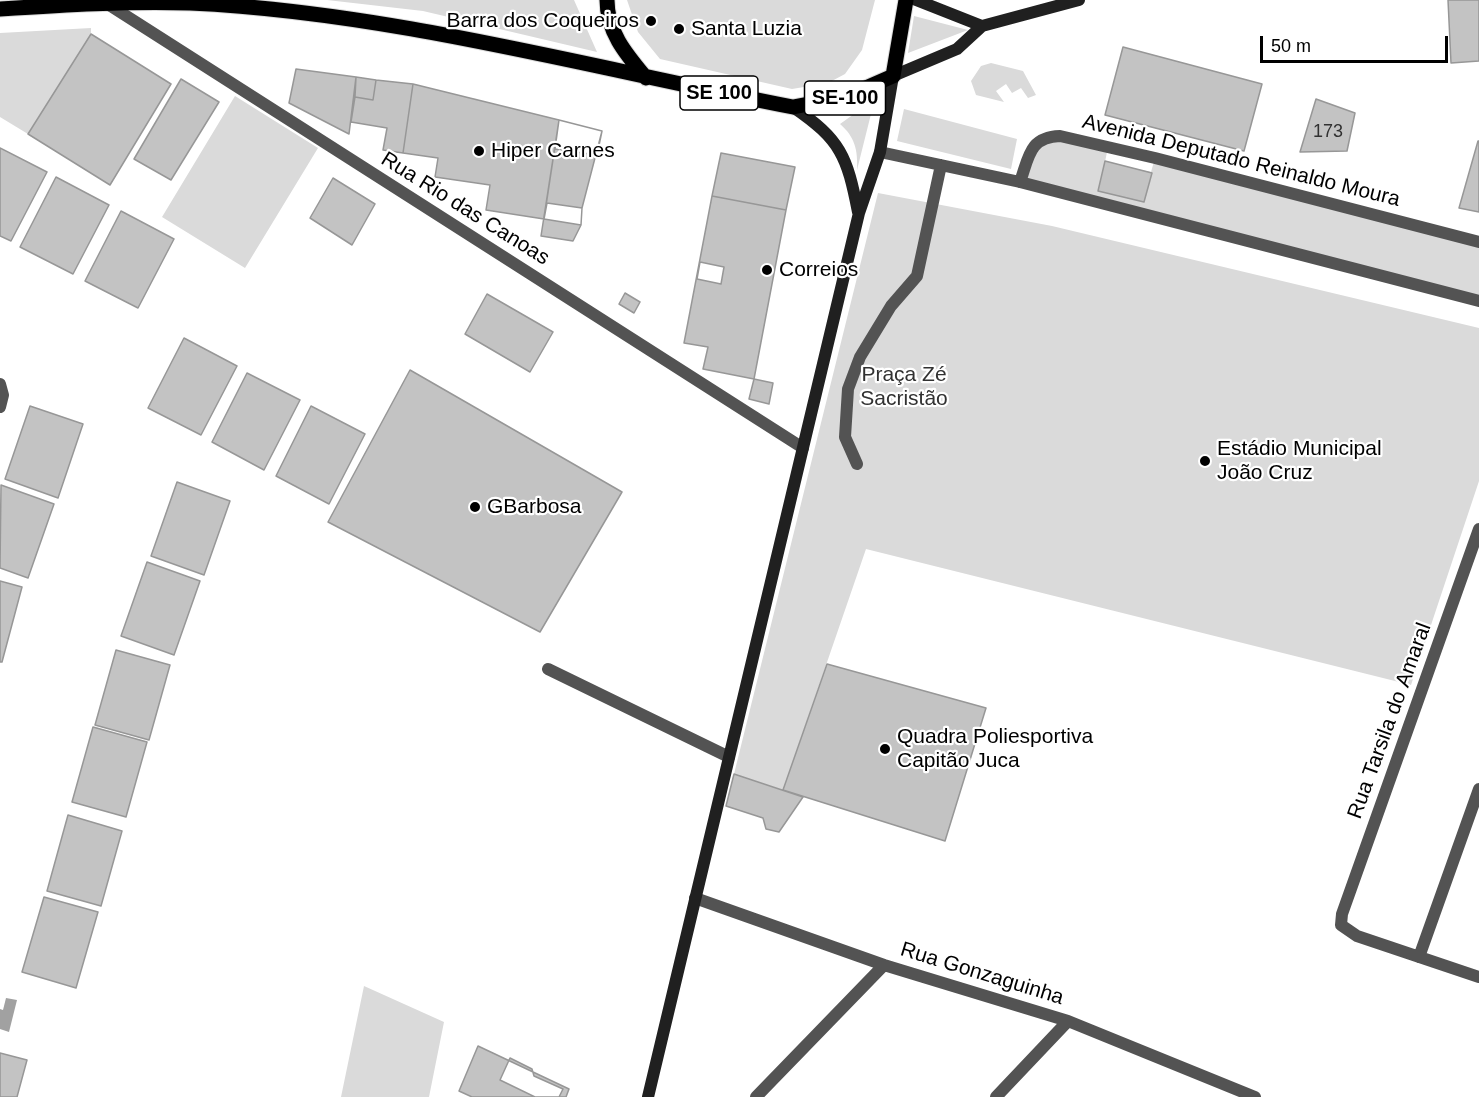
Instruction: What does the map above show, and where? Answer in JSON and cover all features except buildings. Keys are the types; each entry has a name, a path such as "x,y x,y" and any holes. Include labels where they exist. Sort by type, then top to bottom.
{"main road":[{"path":"600,0 620,48 646,78"},
{"path":"607,0 607,16"},
{"name":"SE-100","path":"793,107 845,98 893,75 906,0"},
{"name":"SE 100","path":"0,9 106,3 191,3 307,14 461,38 793,107"}],"street":[{"path":"916,0 982,26"},
{"name":"SE-100","path":"893,75 957,50 982,26 1079,0"},
{"name":"Rua Rio das Canoas","path":"106,3 803,448"},
{"path":"648,1097 859,213 880,152 893,75"},
{"path":"793,107 829,134 842,151 852,177 859,213"},
{"name":"Avenida Deputado Reinaldo Moura","path":"1020,182 1036,143 1045,137 1060,136 1167,161 1479,242"},
{"path":"880,152 1020,182 1479,301"},
{"path":"857,464 845,437 848,389 860,357 891,306 917,276 941,165"},
{"name":"Rua Tarsila do Amaral","path":"1419,957 1357,936 1341,926 1342,914 1479,529"},
{"path":"548,669 729,758"},
{"path":"1479,789 1419,957 1479,977"},
{"name":"Rua Gonzaguinha","path":"695,898 884,964 1068,1021 1248,1096"},
{"path":"756,1097 884,964"},
{"path":"996,1097 1068,1021"}],"green space":[{"path":"327,0 574,0 597,52 423,11"},
{"path":"627,0 875,0 862,50 845,74 828,83 792,89 660,59 638,32"},
{"path":"914,16 968,30 908,53"},
{"path":"91,28 91,34 28,134 0,117 0,33"},
{"path":"991,63 1023,71 1036,95 1028,98 1021,88 1012,93 1006,84 996,91 1004,102 976,95 971,81 981,66"},
{"path":"877,90 857,170 855,144 840,124 854,114"},
{"path":"235,96 318,148 245,268 162,217"},
{"path":"904,109 1017,139 1011,169 897,141"},
{"path":"1045,137 1108,147 1105,162 1151,172 1155,158 1479,242 1479,301 1020,182"},
{"name":"Estádio Municipal João Cruz","path":"878,193 1052,226 1479,328 1479,481 1411,685 866,549 783,790 734,774"},
{"path":"364,986 444,1022 429,1097 341,1097"}],"shaded area":[{"path":"6,998 17,1000 9,1032 0,1029 0,1009 3,1010"}],"place":[{"name":"Barra dos Coqueiros","path":"651,21"},
{"name":"Santa Luzia","path":"679,29"},
{"name":"Hiper Carnes","path":"479,151"},
{"name":"Correios","path":"767,270"},
{"name":"Estádio Municipal João Cruz","path":"1205,461"},
{"name":"GBarbosa","path":"475,507"},
{"name":"Quadra Poliesportiva Capitão Juca","path":"885,749"}],"park label":[{"name":"Praça Zé Sacristão","path":"904,387"}]}
